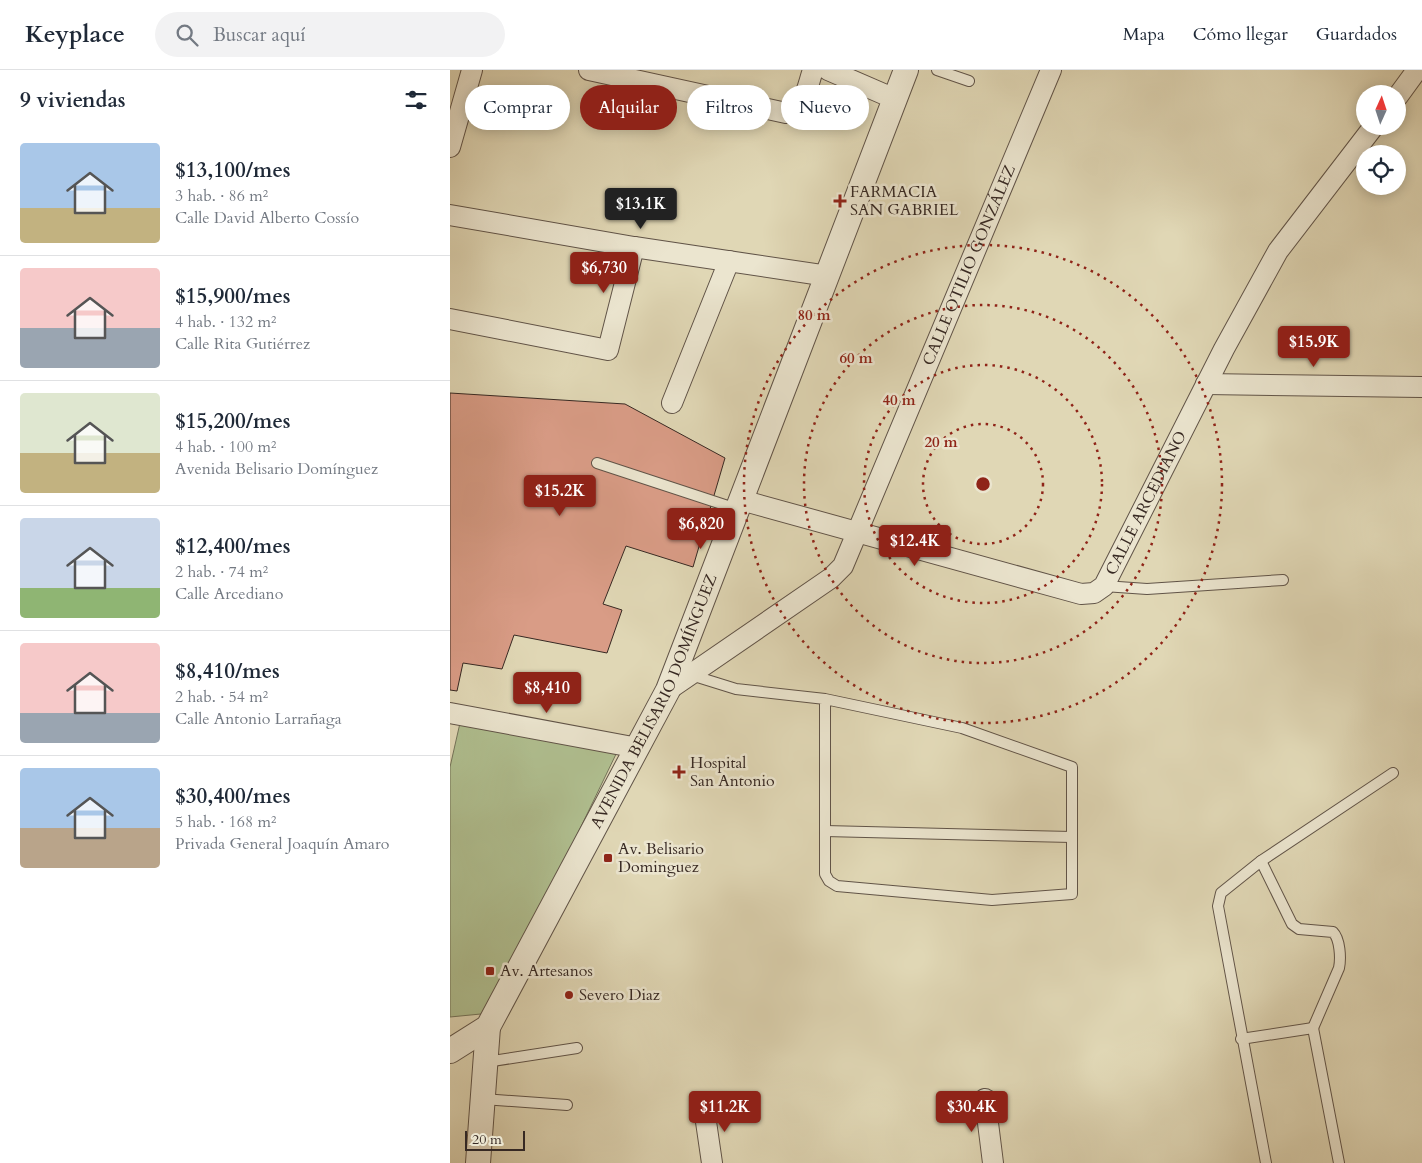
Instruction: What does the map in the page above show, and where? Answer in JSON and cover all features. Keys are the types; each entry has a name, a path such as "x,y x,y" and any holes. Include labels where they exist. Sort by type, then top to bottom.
{"street":[{"path":"450,147 472,70"},
{"path":"589,70 786,113 795,111 802,104 813,70"},
{"path":"828,70 895,99"},
{"name":"AVENIDA BELISARIO DOMÍNGUEZ","path":"450,1051 488,1027 668,690 906,70"},
{"name":"CALLE OTILIO GONZÁLEZ","path":"668,690 831,578 843,566 1051,70"},
{"path":"1406,85 1417,70"},
{"name":"CALLE ARCEDIANO","path":"739,505 858,533 1081,594 1094,594 1104,586 1206,384 1278,251 1367,135"},
{"path":"450,215 634,247 828,276"},
{"path":"450,319 608,350 634,247"},
{"path":"672,403 729,261"},
{"path":"1206,384 1422,387"},
{"path":"451,718 638,748"},
{"path":"450,1033 488,1027 478,1163"},
{"path":"985,1100 993,1163"},
{"path":"704,1108 712,1163"}],"lane":[{"path":"937,70 969,81"},
{"path":"597,462 739,505"},
{"path":"1104,586 1147,589 1283,580"},
{"path":"690,675 736,689 825,699 962,728 1072,767 1072,894 992,900 836,886 829,881 825,874 825,699"},
{"path":"1266,1163 1241,1039 1218,906 1221,893 1261,861 1393,773"},
{"path":"825,831 1072,837"},
{"path":"1261,861 1292,924 1299,928 1333,932 1336,935 1340,962 1313,1028 1339,1163"},
{"path":"1241,1039 1313,1028"},
{"path":"485,1062 577,1048"},
{"path":"482,1099 567,1105"}],"green space":[{"path":"460,723 618,750 491,1013 450,1017 450,767"}],"building":[{"path":"450,393 625,404 725,458 693,567 626,546 603,604 622,610 607,653 514,635 502,669 463,663 457,691 450,690"}],"place":[{"name":"FARMACIA SAN GABRIEL","path":"840,201"},
{"name":"Hospital San Antonio","path":"679,772"},
{"name":"Av. Belisario Dominguez","path":"608,858"},
{"name":"Av. Artesanos","path":"490,971"},
{"name":"Severo Diaz","path":"569,995"}]}
